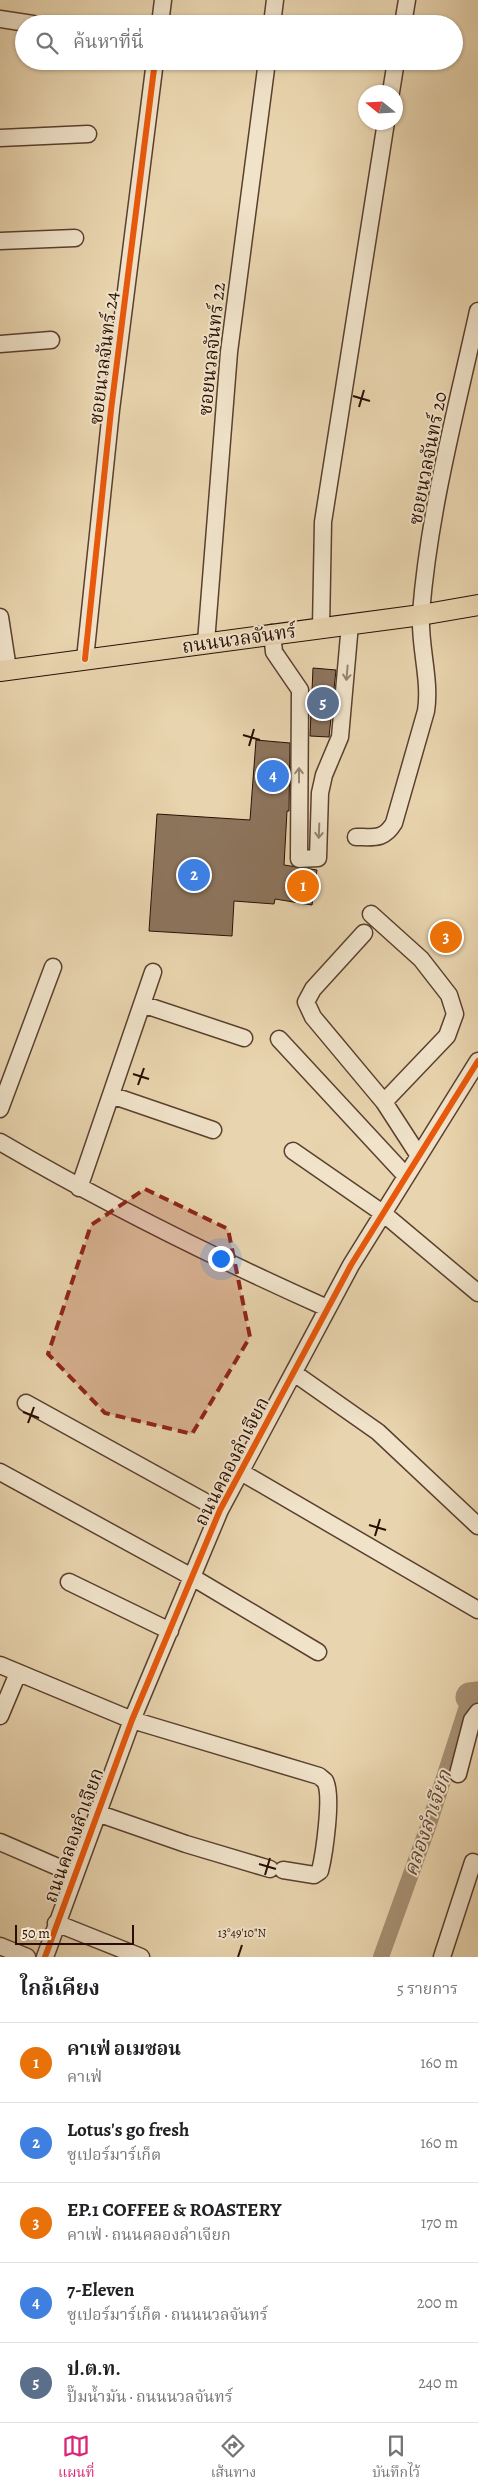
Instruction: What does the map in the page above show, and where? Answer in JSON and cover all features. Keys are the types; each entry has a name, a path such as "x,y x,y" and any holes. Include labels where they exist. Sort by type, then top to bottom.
{"main road":[{"name":"ถนนนวลจันทร์","path":"4,670 478,605"}],"street":[{"path":"161,15 163,0"},
{"path":"273,15 275,0"},
{"path":"404,15 407,0"},
{"path":"0,19 15,21"},
{"name":"ซอยนวลจันทร์ 24","path":"85,659 111,410 154,70"},
{"name":"ซอยนวลจันทร์ 22","path":"206,642 229,352 266,70"},
{"path":"392,85 395,70"},
{"path":"321,628 323,522 385,130"},
{"path":"0,138 88,134"},
{"path":"0,241 75,238"},
{"name":"ซอยนวลจันทร์ 20","path":"356,837 380,838 388,833 396,814 428,697 422,660 421,614 438,493 478,311"},
{"path":"0,344 51,340"},
{"path":"0,617 4,670"},
{"path":"272,633 274,652 300,690 299,859 318,858 320,794 324,775 340,737 350,624"},
{"path":"371,914 421,959 449,995 455,1014 447,1036 384,1102"},
{"path":"364,933 313,989 306,1002 313,1017 384,1102 419,1156"},
{"path":"0,1109 53,967"},
{"path":"79,1188 153,972"},
{"path":"142,1004 244,1038"},
{"path":"279,1039 406,1176"},
{"name":"ถนนคลองลำเจียก","path":"45,1957 132,1720 220,1510 351,1265 419,1156 474,1080 478,1061"},
{"path":"111,1095 213,1130"},
{"path":"0,1142 79,1188 218,1259 327,1308"},
{"path":"293,1151 384,1214 478,1294"},
{"path":"294,1373 378,1432 478,1526"},
{"path":"26,1403 220,1510"},
{"path":"0,1472 192,1577 318,1652"},
{"path":"240,1472 478,1610"},
{"path":"69,1582 170,1631"},
{"path":"0,1665 132,1720 318,1776 324,1780 328,1804 320,1871 314,1875 277,1869 186,1844 97,1813"},
{"path":"0,1716 18,1673"},
{"path":"458,1774 472,1720 478,1712"},
{"path":"0,1842 74,1874"},
{"path":"442,1957 474,1862"},
{"path":"56,1923 141,1957"},
{"path":"0,1946 27,1957"}],"highlighted area":[{"path":"145,1189 228,1229 250,1337 192,1434 105,1413 48,1354 91,1225"}],"building":[{"path":"313,668 336,670 329,737 310,736"},
{"path":"256,740 290,743 289,811 287,811 284,865 317,870 312,905 275,899 274,904 234,901 232,936 149,931 157,814 250,820"}],"waterway":[{"name":"คลองลำเจียก","path":"470,1697 478,1696"},
{"name":"คลองลำเจียก","path":"381,1957 429,1824 470,1697"}],"cycle path":[{"path":"85,659 111,410 154,70"},
{"path":"45,1957 132,1720 220,1510 351,1265 478,1061"}],"place":[{"name":"ป.ต.ท.","path":"323,703"},
{"name":"7-Eleven","path":"273,776"},
{"name":"Lotus's go fresh","path":"194,875"},
{"name":"คาเฟ่ อเมซอน","path":"303,886"},
{"name":"EP.1 COFFEE & ROASTERY","path":"446,937"}]}
